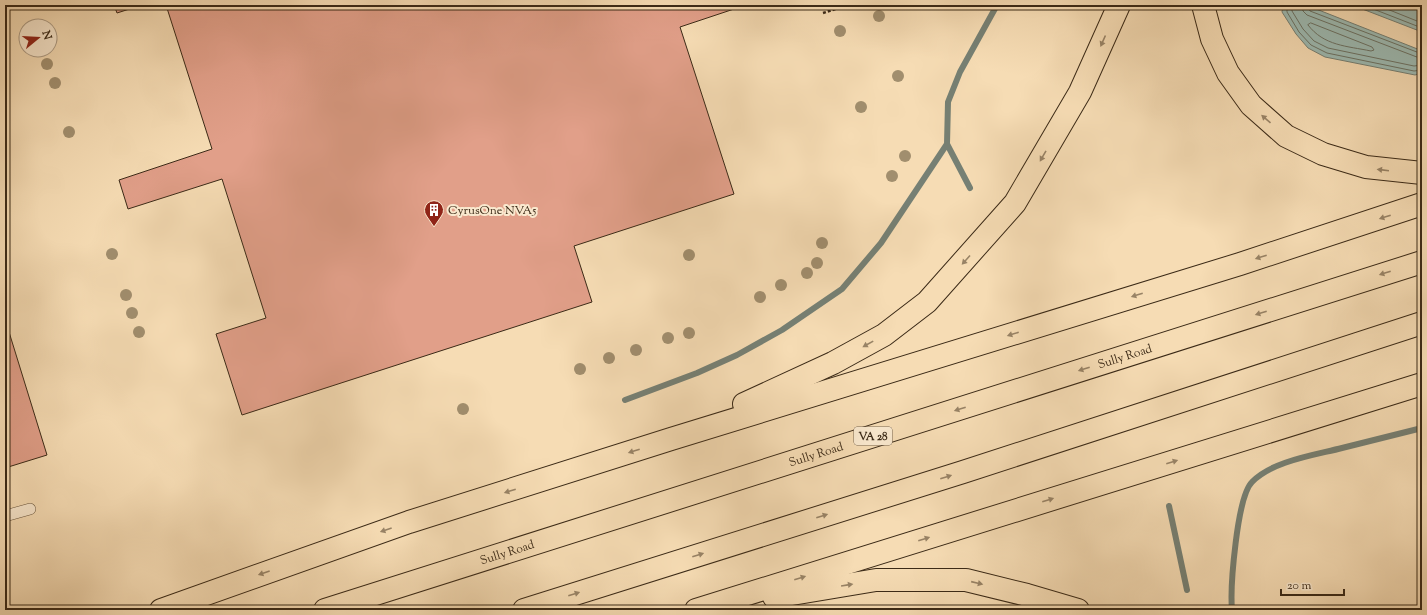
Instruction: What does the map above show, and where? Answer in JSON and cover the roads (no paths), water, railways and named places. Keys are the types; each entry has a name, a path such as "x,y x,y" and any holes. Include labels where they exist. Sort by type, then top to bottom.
{"highway":[{"path":"671,439 832,363 884,335 927,302 1015,203 1080,92 1119,5"},
{"path":"1203,5 1212,39 1228,73 1251,105 1286,136 1323,154 1366,167 1422,173"},
{"path":"161,610 409,522 671,439 1240,264 1422,204"},
{"name":"Sully Road","path":"325,610 1422,262"},
{"path":"524,610 955,474 1422,323"},
{"path":"697,610 1422,384"},
{"path":"697,610 876,580 966,580 1027,595 1078,610"}],"lane":[{"path":"5,516 30,509"}],"water":[{"path":"1283,5 1306,5 1420,50 1422,52 1422,73 1415,75 1325,57 1308,48 1296,34 1282,12"},
{"path":"1352,5 1422,5 1422,32"}],"waterway":[{"path":"970,188 947,144 948,102 960,72 997,5"},
{"path":"625,400 697,373 737,355 782,330 842,289 881,243 947,144"},
{"path":"1232,610 1233,563 1239,523 1242,505 1252,482 1271,469 1294,460 1422,428"},
{"path":"1169,506 1187,590"}],"place":[{"name":"CyrusOne NVA5","path":"434,227"}]}
